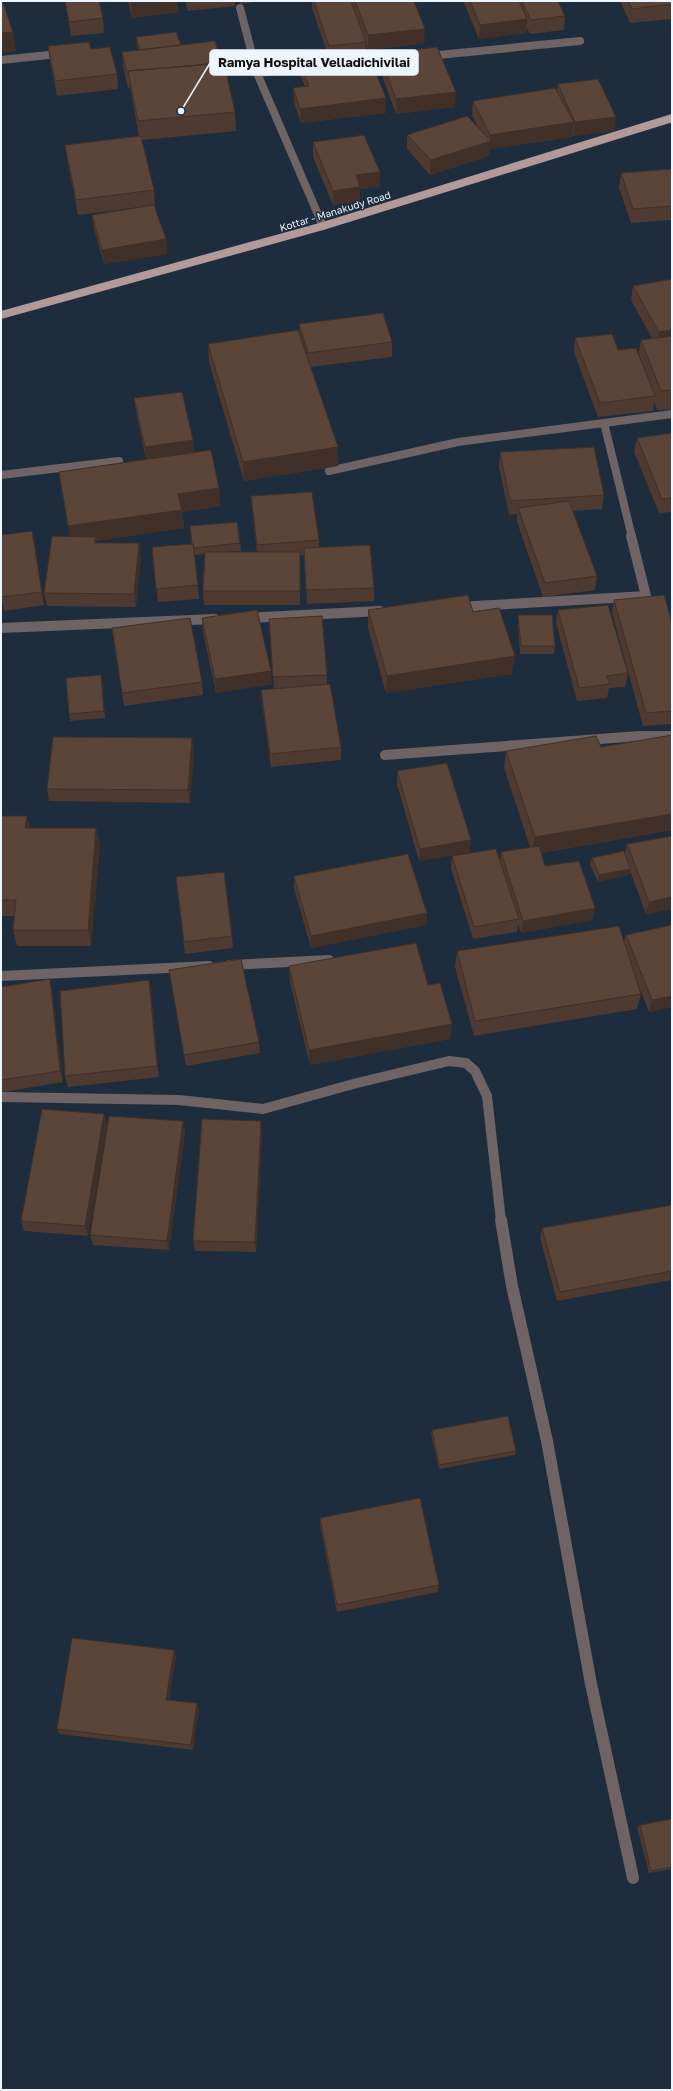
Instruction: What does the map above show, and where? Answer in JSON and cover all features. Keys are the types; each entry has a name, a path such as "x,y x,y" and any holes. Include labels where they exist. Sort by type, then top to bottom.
{"main road":[{"name":"Kottar - Manakudy Road","path":"1,315 323,226 672,118"}],"street":[{"path":"240,8 257,73 323,226"},
{"path":"422,56 580,40"},
{"path":"1,60 58,54"},
{"path":"352,64 399,59"},
{"path":"257,73 320,67"},
{"path":"329,472 458,442 672,414"},
{"path":"449,607 646,596 604,423"},
{"path":"1,475 119,461"},
{"path":"237,618 386,611"},
{"path":"1,628 221,619"},
{"path":"385,755 640,736 672,736"},
{"path":"1,976 329,960"},
{"path":"1,1097 179,1100 263,1109 358,1083 449,1061 466,1063 476,1071 487,1096 498,1204 512,1286 547,1441 591,1684 633,1878"}],"building":[{"path":"65,1 99,1 103,18 69,22"},
{"path":"130,1 148,1 131,3"},
{"path":"314,1 351,1 366,42 329,46"},
{"path":"355,1 414,1 425,29 368,35"},
{"path":"470,1 519,1 527,19 480,25"},
{"path":"522,1 558,1 565,16 531,20"},
{"path":"629,1 672,1 672,4 632,9"},
{"path":"1,3 3,3 13,32 1,33"},
{"path":"176,32 181,45 140,50 136,37"},
{"path":"215,41 221,62 128,71 129,73 127,73 122,52"},
{"path":"89,42 91,49 110,47 117,74 55,81 48,46"},
{"path":"437,47 456,92 396,99 379,54"},
{"path":"368,53 386,98 300,109 293,88 309,86 300,62"},
{"path":"224,63 235,112 138,121 128,71"},
{"path":"598,79 616,117 575,122 558,84"},
{"path":"555,88 574,122 490,135 473,101"},
{"path":"467,116 491,141 431,160 407,135"},
{"path":"364,135 380,172 356,175 360,187 333,191 313,142"},
{"path":"141,136 154,190 76,200 65,145"},
{"path":"672,169 672,206 633,209 621,173"},
{"path":"154,205 166,239 102,250 92,215"},
{"path":"672,279 672,330 659,332 633,286"},
{"path":"383,313 392,342 308,353 299,324"},
{"path":"298,330 338,447 243,462 208,344"},
{"path":"612,334 618,350 636,348 655,396 600,403 575,338"},
{"path":"672,336 672,390 661,391 641,340"},
{"path":"182,392 193,440 145,447 134,398"},
{"path":"672,433 672,498 662,499 637,438"},
{"path":"594,447 604,495 510,501 500,452"},
{"path":"211,450 219,488 178,494 182,510 68,526 59,472"},
{"path":"312,492 319,540 257,545 251,496"},
{"path":"569,501 597,576 545,583 518,508"},
{"path":"237,522 240,543 194,548 192,544 190,526"},
{"path":"32,531 42,592 1,597 1,535"},
{"path":"52,536 95,537 95,543 139,543 134,594 44,593"},
{"path":"193,544 198,585 156,589 152,547"},
{"path":"370,545 374,588 306,590 304,548"},
{"path":"205,552 300,552 300,591 203,591"},
{"path":"468,595 473,612 499,608 515,656 387,676 368,610"},
{"path":"664,595 672,622 672,711 646,713 614,600"},
{"path":"608,605 628,673 607,676 610,684 579,688 558,610"},
{"path":"257,610 271,671 215,679 202,618"},
{"path":"518,615 552,615 555,646 521,646"},
{"path":"322,616 327,675 273,677 269,619"},
{"path":"190,618 202,682 122,693 112,628"},
{"path":"101,675 104,711 69,714 66,678"},
{"path":"330,684 341,747 270,754 261,690"},
{"path":"672,735 672,814 535,837 506,751 596,736 601,747"},
{"path":"53,737 192,738 188,790 47,789"},
{"path":"447,763 471,840 420,849 397,771"},
{"path":"1,816 27,816 25,828 96,828 88,930 13,930 16,900 1,900"},
{"path":"672,836 672,897 649,902 627,844"},
{"path":"539,846 545,866 579,861 595,908 523,921 501,852"},
{"path":"496,849 519,919 474,927 452,856"},
{"path":"624,851 630,869 599,875 592,858"},
{"path":"408,854 427,913 311,936 294,876"},
{"path":"224,872 232,936 184,942 176,877"},
{"path":"672,925 672,996 652,1000 626,935"},
{"path":"619,926 641,994 475,1021 457,951"},
{"path":"416,943 428,985 440,983 452,1024 309,1050 289,966"},
{"path":"241,959 259,1042 184,1055 169,970"},
{"path":"50,979 60,1071 1,1080 1,987"},
{"path":"149,980 157,1066 65,1076 60,991"},
{"path":"42,1109 104,1114 85,1226 21,1221"},
{"path":"109,1116 183,1121 167,1241 90,1235"},
{"path":"202,1119 261,1121 255,1242 193,1241"},
{"path":"672,1205 672,1271 560,1292 542,1228"},
{"path":"508,1416 516,1451 439,1465 432,1430"},
{"path":"420,1498 439,1585 337,1605 320,1518"},
{"path":"72,1638 174,1650 166,1700 197,1703 191,1745 57,1729"},
{"path":"672,1819 672,1867 651,1871 640,1825"}],"place":[{"name":"Ramya Hospital Velladichivilai","path":"181,111"}]}
